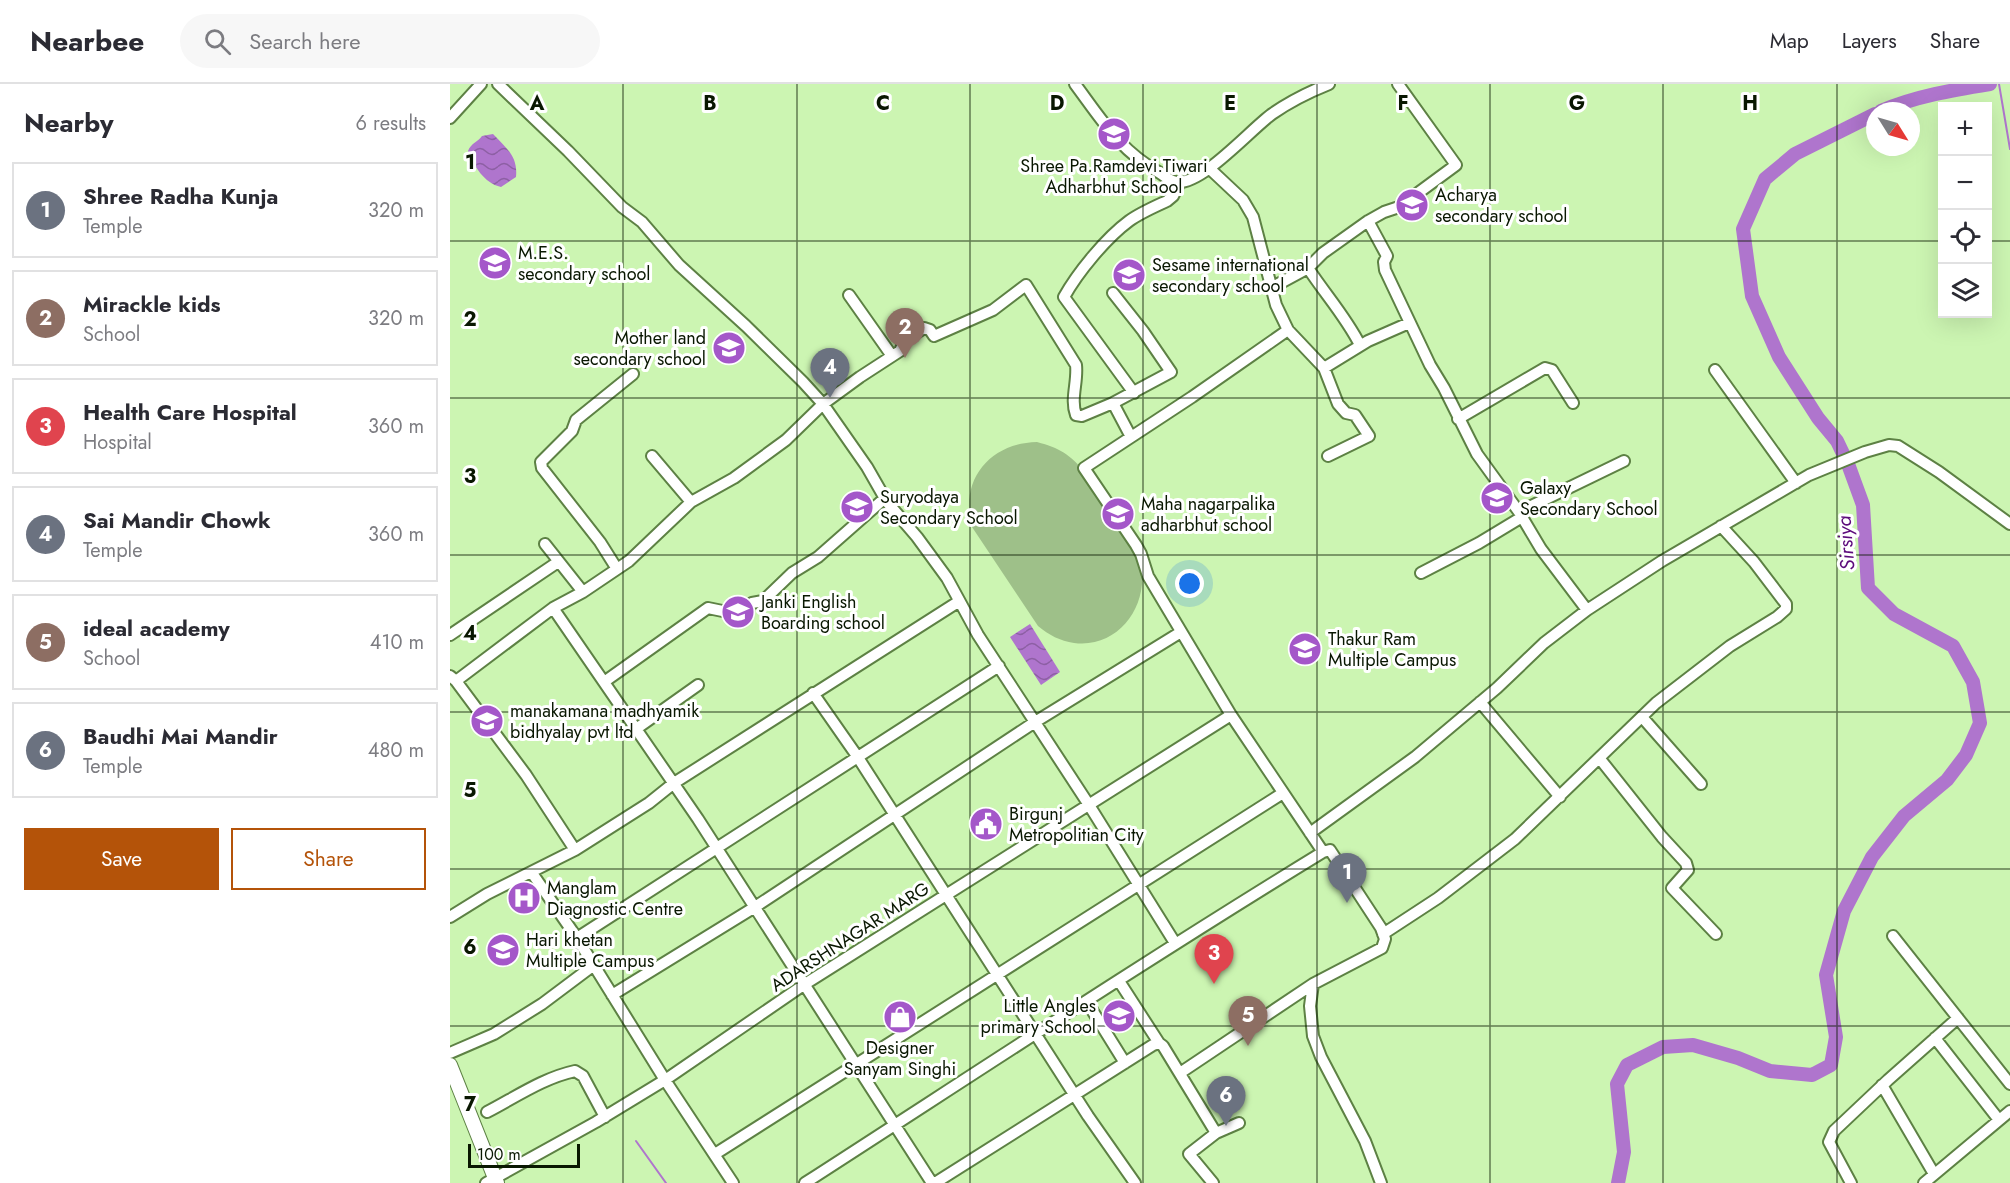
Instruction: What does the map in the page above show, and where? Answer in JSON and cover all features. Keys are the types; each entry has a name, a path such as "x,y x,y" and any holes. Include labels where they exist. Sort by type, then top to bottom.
{"main road":[{"path":"450,1065 493,1182"}],"street":[{"path":"450,118 481,84"},
{"path":"498,84 625,209 642,222 679,265 746,326 823,404 867,467 885,498 947,578 958,602 1089,805 1174,943"},
{"path":"1075,84 1121,146 1150,168 1175,182 1188,181 1210,169 1271,115 1289,103 1329,84"},
{"path":"1271,288 1308,268 1323,253 1368,221 1399,207 1456,165 1398,84"},
{"path":"1210,169 1243,200 1253,217 1276,306 1288,330 1324,368 1338,404 1346,412 1354,415 1368,436 1328,456"},
{"path":"1134,393 1064,297 1085,268 1126,223 1167,201 1173,196 1180,182"},
{"path":"1368,221 1387,256 1384,262 1385,270 1409,323 1477,454 1541,549 1587,610"},
{"path":"1308,268 1348,322 1360,345"},
{"path":"575,850 526,775 453,679 553,608 583,592 629,561 691,502 734,478 786,440 823,404 900,351 905,339 924,328 930,330 934,336 973,321 993,310 1026,285 1076,365 1074,400 1076,415 1082,416 1113,403 1171,372 1113,293"},
{"path":"849,295 892,356"},
{"path":"1324,368 1360,345 1409,323"},
{"path":"1288,330 1084,468 1136,545 1148,576 1231,716 1323,852"},
{"path":"1458,419 1545,368 1552,370 1573,403"},
{"path":"1715,370 1796,483"},
{"path":"617,569 600,542 542,468 541,462 572,431 576,420 633,374"},
{"path":"1113,403 1131,437"},
{"path":"1310,833 1415,757 1480,702 1544,643 1587,610 1662,561 1809,475 1865,452 1888,445 1898,446 1939,472 2010,524"},
{"path":"652,456 691,502"},
{"path":"1421,573 1479,543 1520,515 1624,461"},
{"path":"604,682 708,608 737,614 752,603 763,601 784,579 818,557 885,498"},
{"path":"1383,934 1438,898 1515,839 1676,687 1730,646 1786,609 1786,604 1754,562 1721,526"},
{"path":"545,544 583,592"},
{"path":"450,635 558,562"},
{"path":"450,917 488,894 575,850 650,803 674,783 958,602"},
{"path":"553,608 674,783 934,1183 1159,1043"},
{"path":"612,995 755,907 1035,722 1181,632"},
{"path":"577,938 999,666"},
{"path":"636,729 698,685"},
{"path":"813,693 858,756 1036,1035 1135,1183"},
{"path":"1480,702 1560,797"},
{"name":"ADARSHNAGAR MARG","path":"493,1182 665,1080 805,984 1231,716"},
{"path":"1642,717 1701,784"},
{"path":"1600,759 1662,837 1686,863 1688,870 1672,888 1716,934"},
{"path":"715,1154 1138,883 1283,793"},
{"path":"805,1183 1087,1002 1174,943 1323,852 1330,850 1383,934 1385,939 1382,948 1313,984 1180,1073"},
{"path":"532,873 577,938 665,1080 733,1183"},
{"path":"1893,936 2010,1084"},
{"path":"450,1053 494,1034 542,1004 594,965"},
{"path":"1119,981 1180,1073 1216,1133"},
{"path":"1313,984 1310,1006 1313,1036 1321,1057 1365,1141 1381,1183"},
{"path":"1087,1002 1125,1063"},
{"path":"1851,1183 1829,1142 1833,1131 1958,1018"},
{"path":"1935,1038 1999,1120"},
{"path":"487,1112 560,1074 575,1071 583,1076 605,1117"},
{"path":"1882,1085 1934,1174"},
{"path":"1924,1183 2010,1111"},
{"path":"1213,1183 1189,1154 1216,1133 1239,1123"}],"green space":[{"path":"1037,442 1064,452 1085,472 1139,558 1142,577 1141,592 1136,607 1118,631 1105,639 1090,643 1074,643 1055,637 1038,626 972,527 969,510 970,494 974,480 982,468 992,457 1005,449"}],"water":[{"path":"493,134 510,153 516,170 516,177 501,187 490,182 480,173 468,151 482,136"},
{"path":"1030,624 1060,672 1041,685 1010,637"}],"waterway":[{"name":"Sirsiya","path":"1906,102 1948,91 1990,84"},
{"path":"1999,84 2010,149"},
{"name":"Sirsiya","path":"1618,1183 1624,1152 1617,1084 1627,1065 1663,1047 1693,1045 1738,1058 1770,1071 1812,1075 1831,1065 1836,1037 1826,975 1844,911 1872,857 1904,816 1947,780 1966,755 1980,723 1973,682 1953,646 1894,614 1868,588 1863,505 1848,464 1837,441 1818,418 1779,357 1752,296 1743,229 1765,179 1795,154 1866,118"},
{"path":"636,1141 666,1183"}],"place":[{"name":"Shree Pa.Ramdevi.Tiwari Adharbhut School","path":"1114,134"},
{"name":"Acharya secondary school","path":"1412,205"},
{"name":"M.E.S. secondary school","path":"495,263"},
{"name":"Sesame international secondary school","path":"1129,275"},
{"name":"Mother land secondary school","path":"729,348"},
{"name":"Mirackle kids","path":"905,358"},
{"name":"Sai Mandir Chowk","path":"830,398"},
{"name":"Galaxy Secondary School","path":"1497,498"},
{"name":"Suryodaya Secondary School","path":"857,507"},
{"name":"Maha nagarpalika adharbhut school","path":"1118,514"},
{"name":"Janki English Boarding school","path":"738,612"},
{"name":"Thakur Ram Multiple Campus","path":"1305,649"},
{"name":"manakamana madhyamik bidhyalay pvt ltd","path":"487,721"},
{"name":"Birgunj Metropolitian City","path":"986,824"},
{"name":"Manglam Diagnostic Centre","path":"524,898"},
{"name":"Shree Radha Kunja","path":"1347,903"},
{"name":"Hari khetan Multiple Campus","path":"503,950"},
{"name":"Health Care Hospital","path":"1214,984"},
{"name":"Little Angles primary School","path":"1119,1016"},
{"name":"Designer Sanyam Singhi","path":"900,1017"},
{"name":"ideal academy","path":"1248,1046"},
{"name":"Baudhi Mai Mandir","path":"1226,1126"}]}
